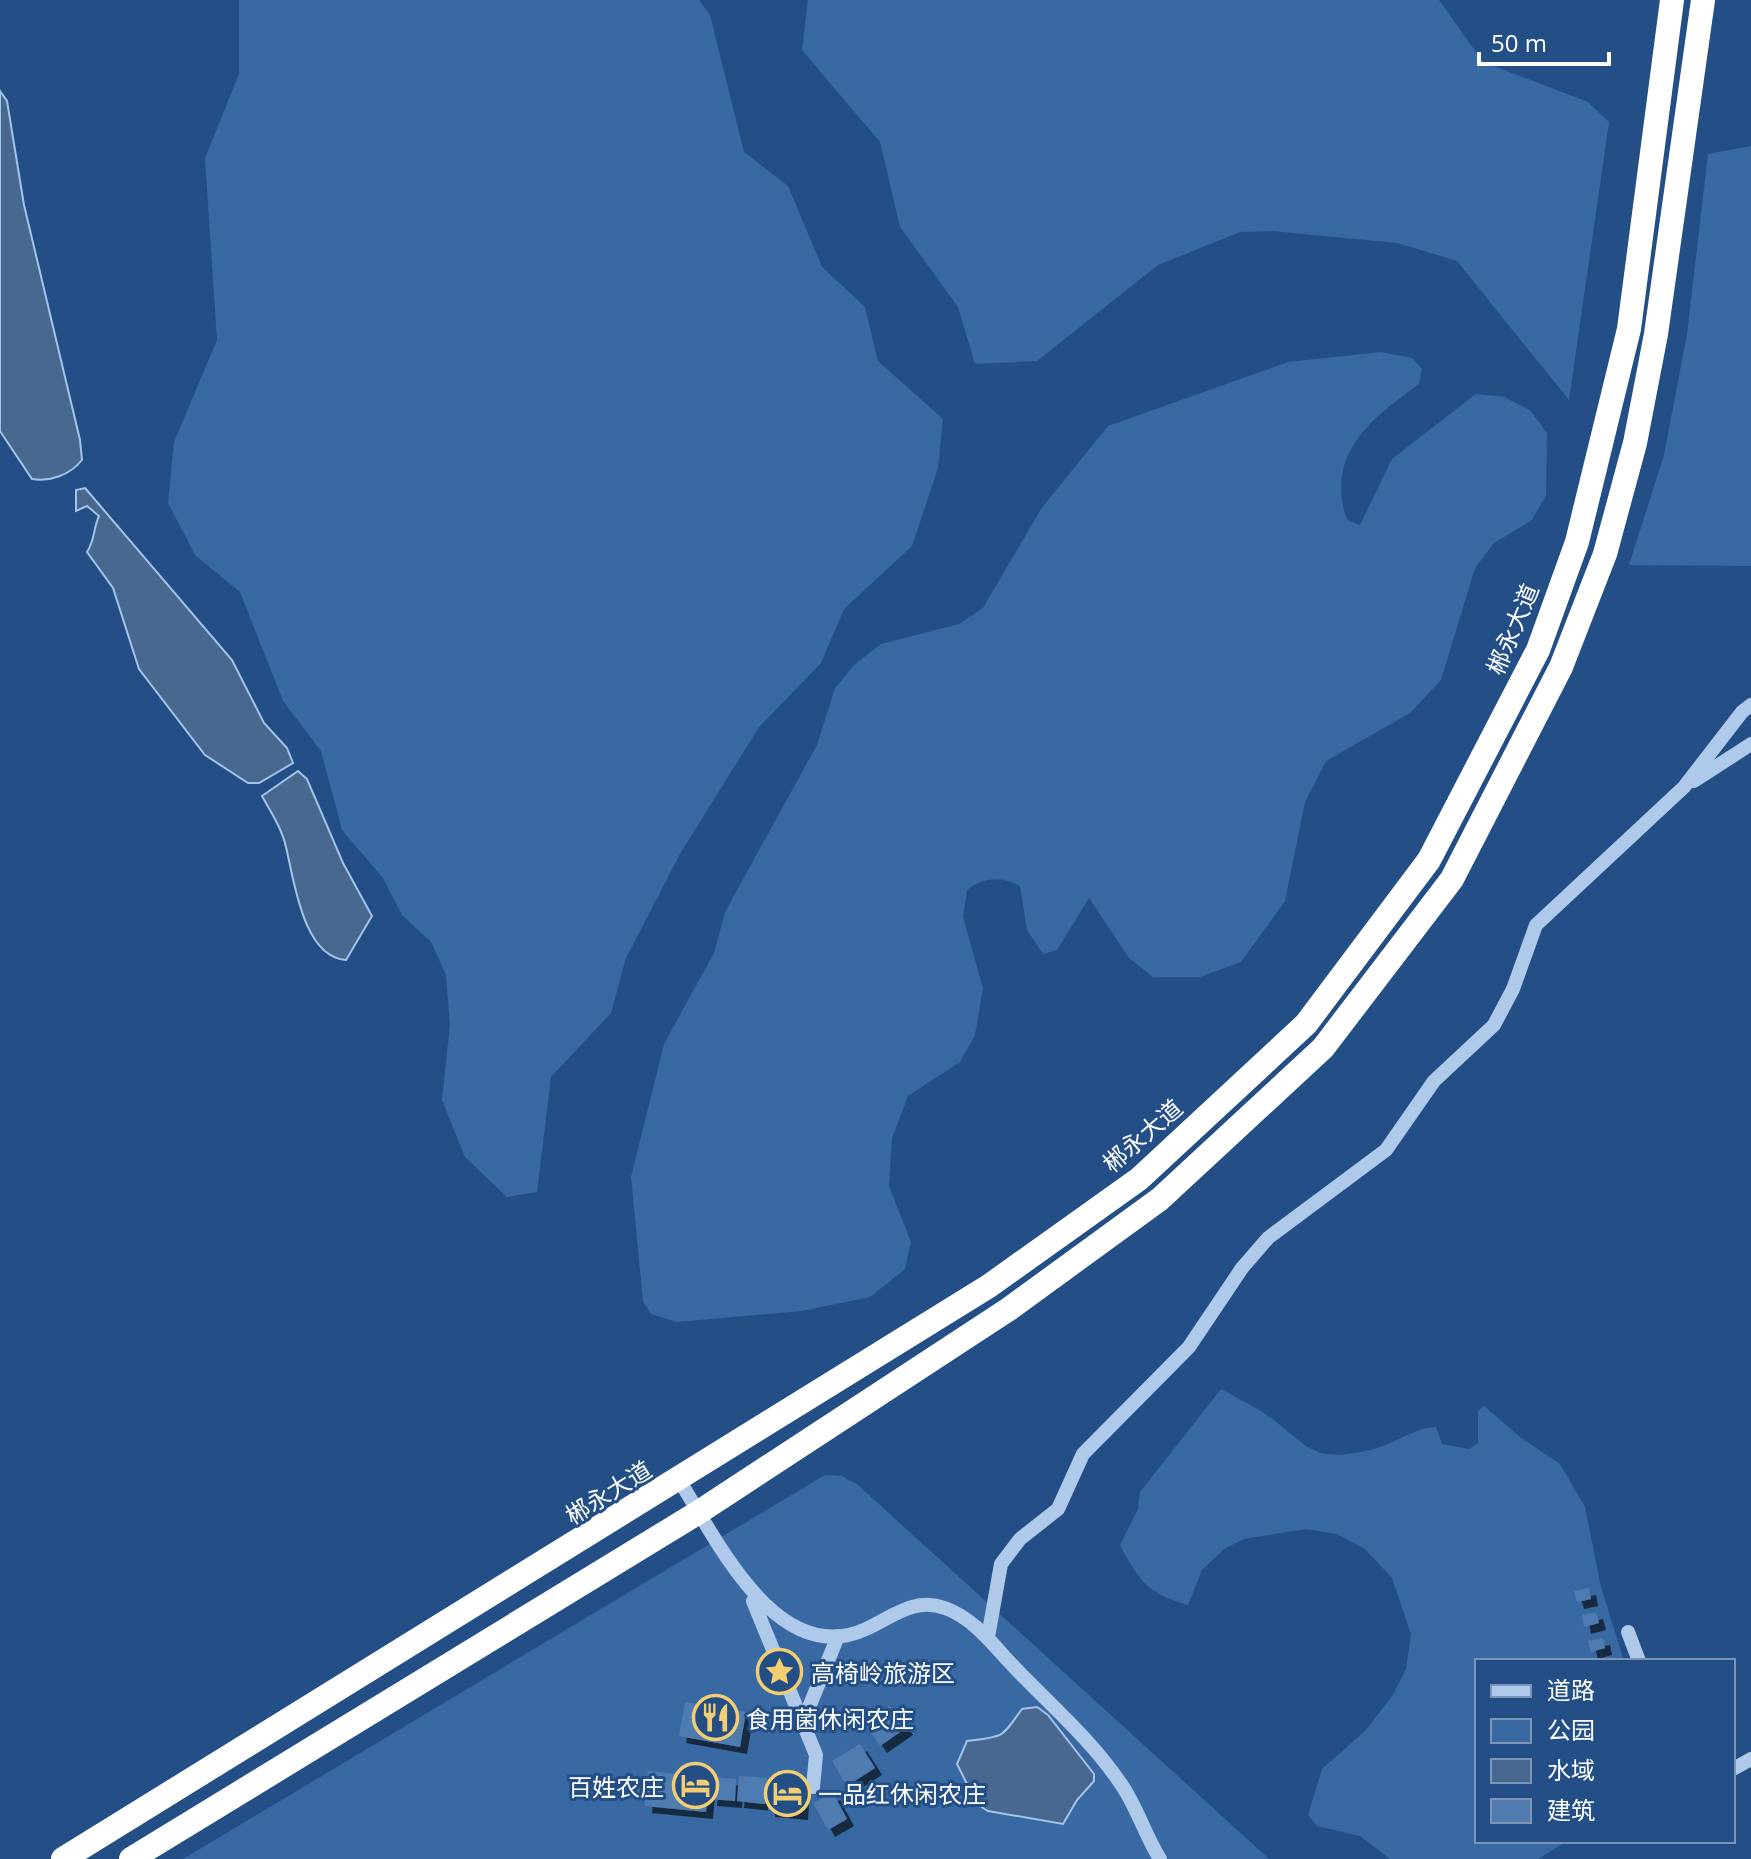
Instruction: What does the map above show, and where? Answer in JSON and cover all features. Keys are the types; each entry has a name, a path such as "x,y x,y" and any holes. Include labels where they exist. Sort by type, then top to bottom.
{"highway":[{"name":"郴永大道","path":"63,1859 989,1286 1139,1179 1306,1024 1429,860 1538,650 1577,542 1629,329 1672,0"},
{"path":"131,1859 699,1512 1009,1309 1160,1199 1323,1048 1452,879 1561,667 1605,554 1635,443 1656,334 1703,0"}],"street":[{"path":"988,1637 1001,1564 1020,1539 1058,1509 1083,1454 1189,1347 1242,1268 1268,1238 1386,1150 1434,1081 1494,1025 1513,989 1536,925 1684,787 1742,712 1751,705"},
{"path":"1684,787 1751,744"},
{"path":"679,1480 747,1585 763,1606 785,1621 809,1632 838,1636 865,1630 905,1609 931,1604 965,1618 988,1637 1110,1770 1160,1859"},
{"path":"747,1585 816,1755 813,1787"},
{"path":"1628,1632 1638,1659"},
{"path":"803,1722 838,1636"}],"green space":[{"path":"239,0 699,0 710,15 744,152 788,186 822,267 865,307 878,361 943,419 938,468 912,546 844,609 821,663 759,727 680,854 626,958 611,1013 551,1077 537,1192 507,1197 465,1157 442,1100 450,1025 446,975 431,942 402,915 383,878 342,830 321,751 283,701 240,592 195,555 168,503 174,442 217,340 205,158 239,74"},
{"path":"808,0 1439,0 1483,62 1588,102 1609,122 1569,400 1457,261 1398,243 1272,231 1240,232 1158,265 1037,361 975,364 958,307 900,227 880,142 802,50"},
{"path":"1751,146 1751,566 1629,565 1664,455 1687,334 1708,154"},
{"path":"1381,352 1412,358 1422,369 1419,384 1370,425 1347,457 1342,476 1342,497 1347,520 1360,525 1392,459 1476,394 1504,397 1530,410 1547,433 1546,495 1532,520 1494,543 1475,568 1441,680 1410,713 1326,761 1305,802 1285,901 1241,962 1200,977 1153,977 1129,958 1089,898 1057,950 1043,954 1027,930 1020,886 993,879 973,886 967,890 963,917 983,988 975,1035 960,1062 908,1096 892,1138 889,1186 911,1242 905,1269 870,1297 802,1311 677,1322 651,1314 643,1301 631,1177 664,1044 714,953 725,912 817,745 835,688 854,665 881,644 959,624 983,608 1041,509 1108,426 1288,362"},
{"path":"1221,1389 1264,1413 1302,1443 1323,1453 1336,1455 1374,1449 1436,1427 1442,1444 1469,1449 1478,1443 1478,1411 1484,1406 1520,1437 1560,1464 1585,1507 1601,1587 1623,1659 1475,1659 1475,1843 1564,1843 1538,1859 1390,1859 1360,1836 1317,1826 1308,1815 1322,1769 1365,1731 1393,1695 1406,1669 1411,1634 1392,1578 1365,1549 1337,1534 1306,1529 1244,1539 1224,1549 1202,1570 1188,1605 1163,1596 1146,1584 1120,1545 1138,1509 1140,1492"},
{"name":"高椅岭旅游区","path":"825,1475 842,1476 858,1485 1269,1859 183,1859"}],"water":[{"path":"0,91 7,101 24,205 80,440 82,460 66,473 46,479 32,479 0,431"},
{"path":"85,488 232,660 264,723 287,748 293,763 259,783 248,783 205,755 139,669 113,588 87,552 99,516 87,506 76,511 76,490"},
{"path":"298,771 307,779 343,863 372,916 346,960 331,956 310,932 297,896 284,840 262,796"},
{"path":"1037,1707 1048,1715 1094,1774 1094,1781 1077,1800 1063,1824 988,1811 977,1804 957,1764 967,1741 1001,1734 1022,1709"}],"building":[{"path":"1589,1588 1591,1599 1577,1602 1574,1591"},
{"path":"1596,1612 1599,1623 1584,1627 1582,1615"},
{"path":"1603,1638 1605,1648 1591,1652 1588,1641"},
{"path":"685,1702 746,1712 740,1747 679,1736"},
{"path":"890,1706 906,1728 880,1746 865,1724"},
{"path":"860,1744 875,1768 847,1786 832,1761"},
{"path":"648,1771 709,1777 706,1812 645,1806"},
{"path":"739,1776 767,1778 765,1804 737,1801"},
{"path":"712,1777 736,1779 735,1801 710,1799"},
{"path":"770,1781 803,1784 801,1813 768,1810"},
{"path":"833,1793 847,1819 828,1830 813,1803"}],"place":[{"name":"高椅岭旅游区","path":"780,1672"},
{"name":"食用菌休闲农庄","path":"715,1718"},
{"name":"百姓农庄","path":"695,1786"},
{"name":"一品红休闲农庄","path":"787,1793"}]}
